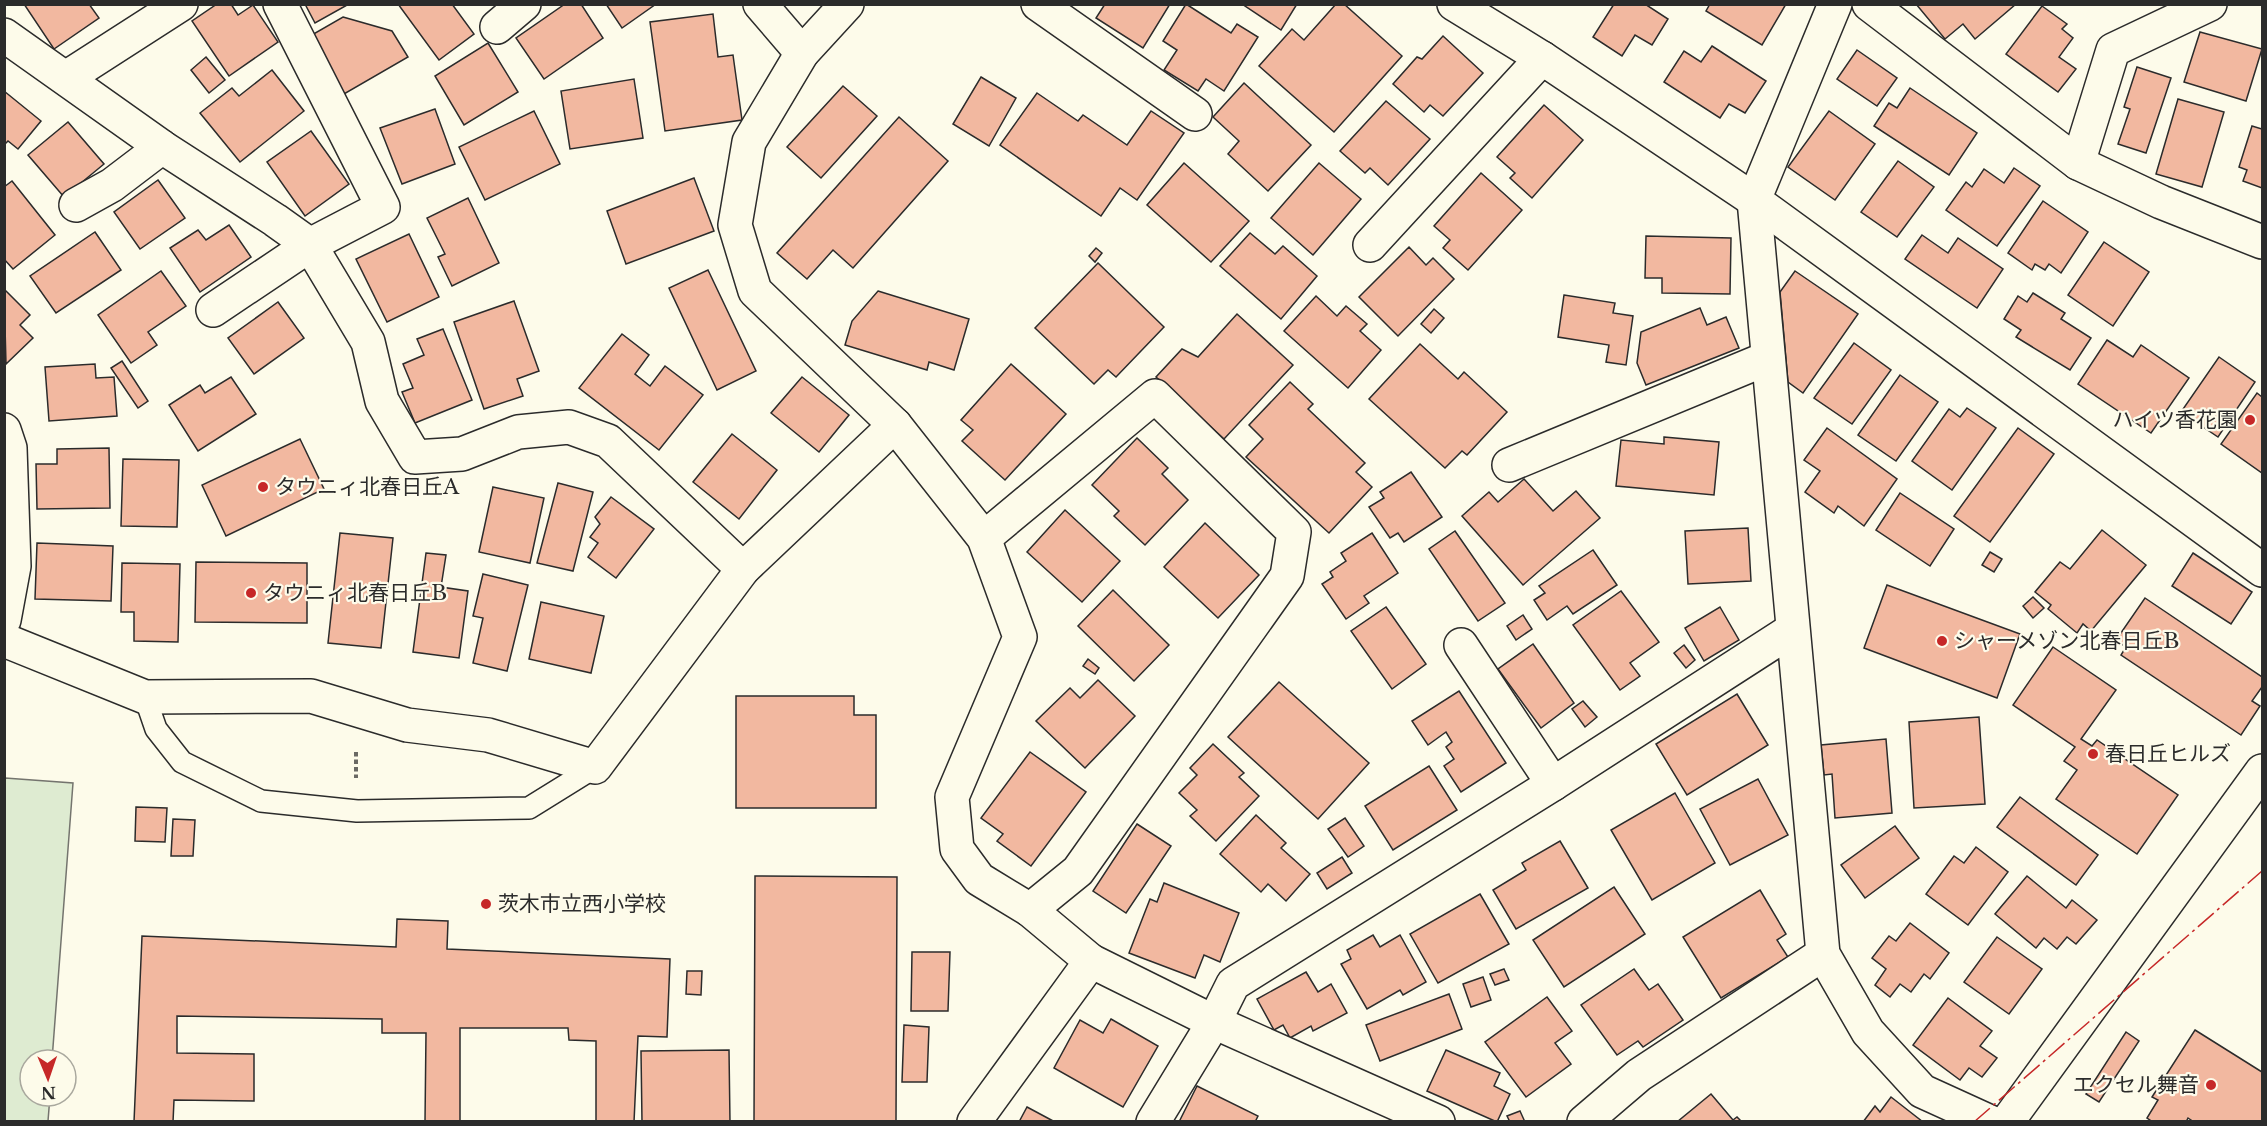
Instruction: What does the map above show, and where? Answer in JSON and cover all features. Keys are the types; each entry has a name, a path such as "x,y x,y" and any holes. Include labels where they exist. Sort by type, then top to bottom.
{"street":[{"path":"66,78 181,4"},
{"path":"213,310 310,245 383,207 280,4"},
{"path":"497,27 524,4"},
{"path":"760,4 802,53"},
{"path":"847,4 802,53 749,142 735,225 755,291 895,425 984,538 1020,637 952,798 957,849 980,879 1030,910 1090,961 1214,1022 1438,1122"},
{"path":"1038,4 1195,114"},
{"path":"1454,4 1542,58 1755,200 2262,570"},
{"path":"1835,4 1755,200 1823,954 1868,1032 1922,1091 1990,1122"},
{"path":"1869,4 2078,163 2161,202 2262,242"},
{"path":"2078,163 2113,50 2210,4"},
{"path":"4,35 162,147 310,245 368,342 382,401 415,457 462,454 518,432 569,427 608,441 743,569"},
{"path":"1370,245 1542,58"},
{"path":"76,205 112,186 162,147"},
{"path":"1509,465 1768,358"},
{"path":"984,538 1155,396 1294,532 1287,576 1078,871 1030,910"},
{"path":"4,640 145,697 310,696 407,725 488,735 595,767 743,569 895,425"},
{"path":"4,430 10,448 14,566 4,620"},
{"path":"1153,1122 1214,1022 1233,984 1553,784 1792,630"},
{"path":"1461,645 1553,784"},
{"path":"2007,1122 2262,771"},
{"path":"1584,1122 1639,1075 1823,954"},
{"path":"974,1122 1090,961"}],"lane":[{"path":"145,697 156,729 182,762 261,801 357,811 529,808 595,767"}],"green space":[{"path":"5,778 73,783 53,1048 18,1048 18,1108 49,1108 48,1121 5,1121"}],"building":[{"path":"24,4 89,4 99,18 54,49"},
{"path":"217,4 231,4 238,15 253,5 278,42 229,76 192,21"},
{"path":"305,4 349,4 315,23"},
{"path":"398,4 452,4 474,34 439,60"},
{"path":"565,4 581,4 603,38 544,79 516,38"},
{"path":"606,4 656,4 622,28"},
{"path":"1105,4 1170,4 1143,48 1096,18"},
{"path":"1186,4 1231,33 1237,24 1258,37 1224,91 1206,79 1198,91 1164,70 1177,50 1163,41"},
{"path":"1242,4 1297,4 1281,30"},
{"path":"1336,4 1344,4 1402,56 1334,132 1259,66 1292,29 1304,40"},
{"path":"1614,4 1645,4 1668,19 1652,45 1635,35 1622,56 1593,37"},
{"path":"1710,4 1786,4 1762,45 1706,11"},
{"path":"1916,4 2016,4 1975,39 1963,24 1945,39"},
{"path":"2042,6 2067,24 2062,29 2073,38 2059,57 2076,69 2058,92 2006,54"},
{"path":"713,14 718,57 733,55 742,120 665,131 650,22"},
{"path":"343,17 392,31 408,57 344,94 310,36"},
{"path":"2200,32 2262,49 2246,101 2184,82"},
{"path":"1443,36 1483,73 1443,116 1430,105 1424,112 1393,84 1417,57 1422,59"},
{"path":"488,43 518,92 464,125 435,76"},
{"path":"1712,46 1766,81 1745,113 1729,104 1720,118 1664,82 1684,51 1701,62"},
{"path":"1857,50 1897,78 1877,106 1837,79"},
{"path":"206,57 225,80 209,93 191,70"},
{"path":"2137,67 2171,78 2146,153 2118,144 2130,109 2124,107"},
{"path":"272,70 304,111 240,162 200,113 232,88 239,96"},
{"path":"981,77 1016,98 989,146 953,124"},
{"path":"634,79 643,138 570,149 561,91"},
{"path":"1244,83 1311,145 1268,191 1228,154 1239,141 1213,117"},
{"path":"843,86 877,116 821,178 787,147"},
{"path":"1910,88 1977,133 1949,175 1874,126 1889,103 1897,108"},
{"path":"4,91 41,121 18,149 8,141 4,145"},
{"path":"1037,93 1078,121 1083,115 1127,145 1151,111 1184,133 1137,200 1120,188 1101,216 1000,145"},
{"path":"2178,99 2224,112 2202,187 2156,174"},
{"path":"1386,101 1430,139 1388,185 1370,168 1365,173 1340,151"},
{"path":"1544,105 1583,140 1532,198 1510,178 1515,173 1497,157"},
{"path":"435,109 455,164 402,184 380,128"},
{"path":"534,111 560,164 485,200 459,147"},
{"path":"1829,111 1875,144 1835,200 1788,167"},
{"path":"899,117 948,161 853,268 833,250 807,279 777,253"},
{"path":"68,122 104,164 64,197 28,155"},
{"path":"2252,126 2262,129 2262,188 2243,181 2247,170 2239,167"},
{"path":"311,131 349,184 305,216 267,162"},
{"path":"1898,161 1934,187 1897,237 1861,212"},
{"path":"1184,163 1249,221 1211,262 1147,205"},
{"path":"1319,163 1361,199 1313,255 1271,218"},
{"path":"2014,168 2040,186 1997,246 1946,210 1966,182 1972,187 1984,169 2004,183"},
{"path":"1481,173 1522,210 1468,270 1443,248 1450,240 1434,226"},
{"path":"694,178 714,231 626,264 607,211"},
{"path":"158,180 185,218 140,249 114,212"},
{"path":"12,181 55,235 13,269 4,259 4,187"},
{"path":"468,198 499,263 452,286 438,257 445,254 427,218"},
{"path":"2043,201 2088,232 2061,273 2049,264 2045,270 2035,264 2032,270 2008,253"},
{"path":"229,225 251,257 200,292 170,248 198,230 206,240"},
{"path":"95,232 121,270 56,313 30,276"},
{"path":"1250,233 1275,254 1283,246 1317,276 1281,319 1220,266"},
{"path":"409,234 439,297 387,322 356,259"},
{"path":"1922,235 1948,253 1958,238 2003,269 1977,308 1905,259"},
{"path":"1646,236 1731,238 1730,294 1662,293 1662,278 1645,278"},
{"path":"2104,242 2149,272 2113,326 2068,295"},
{"path":"1409,247 1426,265 1433,258 1454,279 1398,336 1359,297"},
{"path":"1096,248 1102,253 1095,262 1089,256"},
{"path":"1098,263 1164,327 1116,377 1108,370 1094,384 1035,328"},
{"path":"708,270 756,371 717,390 669,288"},
{"path":"161,271 186,306 148,332 157,345 131,363 98,315"},
{"path":"1795,271 1858,314 1803,393 1788,382 1780,292"},
{"path":"4,289 30,315 20,325 33,338 6,364"},
{"path":"878,291 969,319 954,370 929,362 927,370 845,345 852,321"},
{"path":"2033,293 2065,313 2061,319 2091,338 2070,370 2016,337 2021,330 2004,319 2018,296 2027,302"},
{"path":"1564,295 1615,303 1613,313 1633,316 1626,365 1606,362 1609,345 1558,337"},
{"path":"1316,296 1337,316 1346,306 1367,324 1360,331 1381,350 1348,388 1284,331"},
{"path":"514,301 539,371 517,379 523,396 484,409 454,322"},
{"path":"278,302 304,338 254,374 228,338"},
{"path":"1700,308 1707,325 1726,317 1739,348 1646,385 1637,363 1641,332"},
{"path":"1434,309 1444,318 1431,333 1421,324"},
{"path":"1237,314 1293,365 1224,439 1156,377 1182,349 1198,357"},
{"path":"443,329 472,400 415,423 402,392 413,388 403,364 424,355 417,339"},
{"path":"622,334 649,355 635,374 650,386 665,366 703,395 659,450 579,388"},
{"path":"2107,340 2133,357 2141,345 2189,378 2151,433 2078,384"},
{"path":"1854,343 1891,370 1852,424 1814,398"},
{"path":"1420,344 1458,379 1464,372 1507,412 1467,455 1462,451 1445,468 1369,399"},
{"path":"2219,357 2255,382 2218,437 2181,412"},
{"path":"122,361 148,401 138,408 111,368"},
{"path":"95,364 96,378 114,377 117,416 49,421 45,367"},
{"path":"1011,364 1066,414 1005,480 962,441 973,430 961,420"},
{"path":"1900,375 1938,402 1896,461 1858,435"},
{"path":"231,377 256,414 198,451 169,405 200,385 205,393"},
{"path":"802,377 849,415 819,452 771,413"},
{"path":"1290,382 1313,404 1308,409 1365,463 1356,472 1372,487 1329,533 1246,457 1263,439 1249,425"},
{"name":"ハイツ香花園","path":"2257,393 2262,397 2262,473 2221,444"},
{"path":"1967,408 1996,428 1952,490 1912,461 1949,409 1960,417"},
{"path":"1827,428 1897,479 1864,526 1838,506 1834,513 1805,492 1820,471 1804,460"},
{"path":"2018,428 2054,454 1990,542 1954,516"},
{"path":"732,434 777,470 739,519 693,482"},
{"path":"1664,437 1719,442 1714,495 1616,486 1621,440 1664,444"},
{"path":"1137,438 1168,468 1162,474 1188,500 1145,545 1114,516 1119,511 1092,485"},
{"name":"タウニィ北春日丘A","path":"300,439 324,489 226,536 202,485"},
{"path":"109,448 110,508 37,509 36,464 57,464 57,449"},
{"path":"123,459 179,460 177,527 121,526"},
{"path":"1411,472 1442,517 1404,542 1398,533 1390,538 1369,507 1384,498 1380,492"},
{"path":"1524,479 1553,511 1576,491 1600,518 1523,585 1462,516 1489,492 1498,502"},
{"path":"558,483 593,492 573,571 537,563"},
{"path":"493,487 544,498 530,563 479,552"},
{"path":"1900,493 1954,529 1930,566 1876,530"},
{"path":"611,497 654,529 616,578 588,557 598,543 590,537 600,524 595,517"},
{"path":"1065,510 1120,561 1082,602 1027,552"},
{"path":"1205,523 1259,575 1218,618 1164,567"},
{"path":"1748,528 1751,581 1688,584 1685,531"},
{"path":"2102,530 2146,565 2091,631 2083,624 2077,633 2048,609 2051,605 2035,592 2060,562 2070,569"},
{"path":"1455,531 1505,603 1478,621 1429,549"},
{"path":"340,533 393,538 381,648 328,643"},
{"path":"1372,533 1398,573 1364,596 1369,603 1346,619 1322,584 1333,577 1330,572 1346,561 1341,553"},
{"path":"37,543 113,546 111,601 35,599"},
{"path":"1593,550 1617,585 1573,614 1567,606 1547,620 1534,600 1545,593 1539,586"},
{"path":"1990,552 2002,559 1994,572 1982,565"},
{"path":"426,553 446,555 441,587 468,591 459,658 413,652"},
{"path":"2193,553 2252,592 2231,624 2172,586"},
{"name":"タウニィ北春日丘B","path":"196,562 307,563 307,623 195,622"},
{"path":"122,563 180,564 178,642 134,641 134,612 121,612"},
{"path":"483,574 528,585 507,671 473,663 483,618 473,616"},
{"name":"シャーメゾン北春日丘B","path":"1887,585 2020,634 1997,698 1864,648"},
{"path":"1113,590 1169,645 1134,681 1078,626"},
{"path":"1621,591 1659,642 1630,663 1640,676 1620,690 1573,625"},
{"path":"2033,597 2044,608 2033,618 2023,606"},
{"path":"2145,598 2262,677 2262,687 2252,701 2260,706 2241,735 2121,655 2126,647 2116,640"},
{"path":"541,602 604,616 591,673 529,659"},
{"path":"1386,607 1426,664 1392,689 1351,631"},
{"path":"1720,607 1739,640 1704,661 1685,628"},
{"path":"1523,615 1532,629 1516,640 1507,626"},
{"path":"1533,644 1574,703 1541,728 1498,669"},
{"path":"1684,645 1695,660 1686,668 1674,653"},
{"name":"春日丘ヒルズ","path":"2053,647 2116,690 2081,739 2092,746 2097,740 2178,795 2137,854 2056,799 2077,770 2064,761 2075,747 2013,705"},
{"path":"1088,659 1099,668 1095,674 1083,666"},
{"path":"1098,680 1135,716 1085,768 1036,721 1070,688 1080,698"},
{"path":"1279,682 1369,763 1318,819 1228,737"},
{"path":"1459,691 1506,763 1461,792 1444,766 1454,759 1446,747 1452,742 1446,732 1428,745 1412,721"},
{"path":"1737,694 1768,745 1687,795 1656,744"},
{"path":"736,696 854,696 854,715 876,715 876,808 736,808"},
{"path":"1583,701 1597,717 1585,727 1572,709"},
{"path":"1979,717 1985,804 1914,808 1909,722"},
{"path":"1886,739 1892,813 1835,818 1832,774 1824,775 1821,745"},
{"path":"1213,744 1244,773 1239,777 1259,796 1216,841 1190,816 1197,810 1179,793 1197,775 1190,768"},
{"path":"1030,752 1086,792 1031,866 997,841 1003,834 981,818"},
{"path":"1429,766 1457,810 1393,850 1365,806"},
{"path":"1758,779 1788,835 1730,865 1700,809"},
{"path":"1675,793 1715,863 1652,900 1611,830"},
{"path":"2020,797 2098,855 2076,885 1997,827"},
{"path":"136,807 167,808 165,842 135,841"},
{"path":"1256,815 1286,843 1281,848 1310,874 1286,901 1268,884 1261,892 1220,854"},
{"path":"1345,818 1364,846 1348,857 1328,829"},
{"path":"173,819 195,820 193,856 171,856"},
{"path":"1137,824 1171,846 1126,913 1093,891"},
{"path":"1895,826 1919,858 1865,898 1841,865"},
{"path":"1560,841 1588,888 1516,929 1493,890 1526,870 1522,863"},
{"path":"1976,847 2008,872 1968,925 1926,894 1954,856 1964,863"},
{"path":"1342,857 1352,873 1327,889 1317,873"},
{"path":"755,876 897,877 896,1122 754,1122"},
{"path":"2027,876 2066,908 2072,900 2097,920 2076,944 2067,937 2057,949 2044,938 2036,948 1995,914"},
{"path":"1164,883 1239,913 1220,962 1204,955 1195,978 1129,953 1150,899 1157,902"},
{"path":"1614,887 1645,934 1564,987 1533,940"},
{"path":"1760,890 1786,934 1777,940 1788,957 1721,998 1683,937"},
{"path":"1480,894 1509,944 1438,983 1410,934"},
{"path":"397,919 448,921 447,949 670,959 667,1037 638,1036 634,1122 596,1122 596,1041 569,1040 568,1028 460,1028 460,1122 425,1122 426,1033 382,1033 382,1019 177,1016 177,1053 254,1054 254,1101 174,1100 173,1122 134,1122 142,936 396,947"},
{"path":"1910,923 1949,953 1930,979 1924,974 1911,992 1900,984 1890,997 1875,985 1886,969 1872,958 1889,936 1896,941"},
{"path":"1373,935 1380,947 1400,935 1426,982 1403,995 1400,990 1367,1009 1341,964 1351,959 1347,950"},
{"path":"1997,937 2042,969 2009,1014 1964,982"},
{"path":"912,952 950,952 948,1011 911,1011"},
{"path":"1504,969 1509,980 1495,985 1490,974"},
{"path":"1634,969 1649,990 1658,984 1683,1020 1643,1047 1638,1041 1617,1055 1581,1005"},
{"path":"687,971 702,971 701,995 686,994"},
{"path":"1306,972 1318,992 1331,984 1347,1013 1313,1031 1311,1026 1290,1038 1283,1025 1274,1030 1257,999"},
{"path":"1483,977 1491,1000 1471,1007 1463,984"},
{"path":"1449,994 1462,1029 1380,1061 1366,1025"},
{"path":"1547,997 1572,1031 1555,1043 1571,1064 1526,1097 1485,1042"},
{"path":"1948,998 1992,1031 1980,1046 1997,1058 1982,1077 1969,1068 1960,1080 1913,1045"},
{"path":"1111,1019 1158,1046 1123,1107 1054,1068 1080,1020 1103,1033"},
{"path":"904,1025 929,1027 927,1082 902,1082"},
{"name":"エクセル舞音","path":"2195,1030 2262,1072 2262,1122 2194,1122 2188,1118 2186,1122 2153,1122 2147,1118 2158,1100 2152,1097"},
{"path":"2126,1032 2139,1041 2099,1102 2086,1094"},
{"path":"729,1050 730,1122 642,1122 641,1051"},
{"path":"1446,1050 1500,1073 1494,1086 1510,1094 1497,1122 1427,1091"},
{"path":"1197,1086 1258,1116 1255,1122 1179,1122"},
{"path":"1711,1094 1733,1120 1737,1117 1742,1122 1677,1122"},
{"path":"1891,1097 1923,1122 1863,1122 1875,1106 1880,1112"},
{"path":"1027,1107 1055,1122 1019,1122"},
{"path":"1520,1111 1525,1122 1510,1122 1507,1116"}],"power":[{"path":"1974,1122 2262,871"}],"place":[{"name":"ハイツ香花園","path":"2250,420"},
{"name":"タウニィ北春日丘A","path":"263,487"},
{"name":"タウニィ北春日丘B","path":"251,593"},
{"name":"シャーメゾン北春日丘B","path":"1942,641"},
{"name":"春日丘ヒルズ","path":"2093,754"},
{"name":"茨木市立西小学校","path":"486,904"},
{"name":"エクセル舞音","path":"2211,1085"}]}
